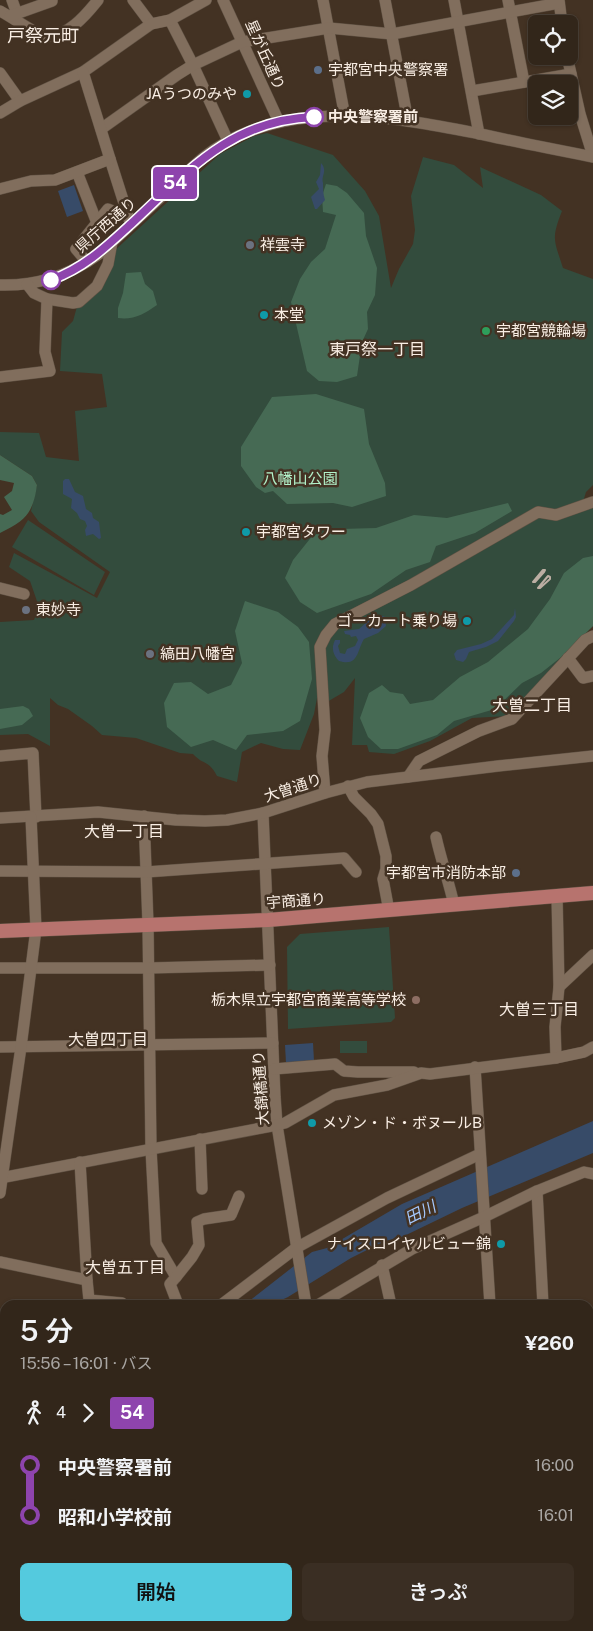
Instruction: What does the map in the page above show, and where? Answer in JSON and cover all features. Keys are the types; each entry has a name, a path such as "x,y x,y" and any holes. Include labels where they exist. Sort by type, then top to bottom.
{"main road":[{"name":"宇商通り","path":"0,931 268,920 593,893"}],"street":[{"path":"9,13 12,0"},
{"path":"9,13 52,0"},
{"path":"9,13 44,36 53,35 64,32 76,23 98,0"},
{"path":"132,0 151,24"},
{"path":"0,114 20,101 83,72 151,24 170,20 206,0"},
{"name":"星が丘通り","path":"224,0 279,122"},
{"path":"323,0 345,117"},
{"path":"385,0 408,121"},
{"path":"454,0 479,134"},
{"path":"508,0 524,82"},
{"path":"101,129 193,65 242,42 329,28 392,34 559,2 561,15"},
{"path":"170,20 228,141"},
{"path":"569,65 580,114 593,157"},
{"path":"83,72 129,221"},
{"path":"0,73 20,101"},
{"path":"472,91 571,74"},
{"name":"県庁西通り","path":"0,284 27,284 57,277 87,262 112,242 129,221 193,166 228,141 255,129 279,122 308,117 408,121 593,157"},
{"path":"0,189 31,181 55,180 110,159"},
{"path":"77,172 98,222"},
{"path":"87,262 76,249 108,209 129,221"},
{"path":"27,284 34,293 47,299 78,302 97,286 108,264 112,242"},
{"path":"0,367 6,374 5,376 50,370 45,352 47,299"},
{"path":"325,793 322,756 325,730 320,647 326,635 335,624 404,589 538,512 556,514 593,502"},
{"path":"0,588 24,594"},
{"path":"408,777 419,762 479,731 512,719 585,640 593,636"},
{"path":"568,658 583,678 593,676"},
{"path":"0,756 33,753 36,929 0,1193"},
{"name":"大曽通り","path":"0,818 98,812 205,822 227,820 263,813 348,786 408,777 593,756"},
{"path":"348,786 354,797 378,824 386,856 386,869 383,879 389,911"},
{"name":"大錦橋通り","path":"263,813 278,1125 305,1300"},
{"path":"144,816 156,1242 176,1278"},
{"path":"436,837 454,905"},
{"path":"0,871 146,872 344,858 356,872"},
{"path":"556,1058 555,1026 559,987 558,896"},
{"path":"559,987 593,956"},
{"path":"0,968 148,968 270,965"},
{"path":"0,1047 273,1043"},
{"path":"274,1068 335,1064 344,1071 430,1074 556,1058 584,1052 593,1046"},
{"path":"475,1067 490,1300"},
{"path":"2,1178 278,1125 285,1123 334,1095 387,1085 421,1073"},
{"path":"200,1140 202,1189"},
{"path":"227,1300 297,1250 387,1198 480,1158"},
{"path":"80,1162 89,1300"},
{"path":"326,1300 382,1265 484,1214 584,1172 593,1174"},
{"path":"538,1191 543,1300"},
{"path":"176,1300 170,1284 192,1257 199,1245 197,1222 231,1214 239,1196"},
{"path":"0,1262 87,1280"},
{"path":"382,1265 390,1300"}],"green space":[{"name":"八幡山公園","path":"267,133 333,155 365,191 379,216 391,288 413,244 415,230 411,196 423,157 454,165 483,188 480,167 541,195 562,211 556,228 555,240 563,268 593,279 593,485 586,492 583,502 593,505 593,626 583,634 509,716 472,718 430,741 394,754 369,752 367,745 352,745 355,678 344,692 327,702 317,698 314,714 300,750 283,749 261,743 242,752 237,782 217,776 211,767 193,754 180,753 136,738 102,735 92,726 50,698 50,746 28,734 0,735 0,622 34,620 39,607 30,581 9,567 14,553 97,598 110,572 39,522 31,511 37,485 32,476 0,455 0,432 39,433 46,457 79,461 75,411 107,407 102,374 60,371 62,332 73,321 78,303 100,287 114,251 220,154 254,136"},
{"path":"326,184 337,186 347,193 364,213 366,236 377,268 375,295 367,312 368,329 362,342 357,376 337,382 319,381 307,371 291,302 300,279 311,262 325,249 336,215 323,212 322,196"},
{"path":"141,272 145,284 153,291 157,305 139,316 118,318 118,308 123,293 126,273"},
{"path":"316,394 364,409 369,444 385,483 386,496 352,507 333,503 287,504 273,491 265,493 256,487 241,466 241,447 272,397"},
{"path":"0,455 32,476 37,485 30,510 16,525 0,533 0,514 3,515 12,510 4,497 12,491 14,483 0,480"},
{"path":"508,503 512,511 475,533 436,546 430,562 406,570 371,594 317,613 300,602 285,578 293,560 313,535 341,529 376,528 414,515 447,518"},
{"path":"28,520 105,572 94,595 12,547"},
{"path":"593,556 593,626 565,654 541,673 522,683 495,709 454,721 437,735 398,749 381,749 368,737 360,718 369,693 382,685 390,692 403,694 410,704 433,700 460,677 488,662 528,629 550,599 564,573 583,558"},
{"path":"245,601 278,612 298,627 309,642 312,679 300,721 283,731 247,735 236,750 213,740 191,747 167,727 164,703 174,683 191,682 208,694 231,685 242,663 235,631"},
{"path":"23,706 29,709 33,716 22,725 0,729 0,709"},
{"path":"389,927 395,1018 391,1022 288,1029 287,947 300,934"},
{"path":"340,1041 367,1041 367,1053 340,1053"}],"water":[{"path":"321,163 324,168 323,194 325,200 315,209 311,197 319,189 316,182 320,175"},
{"path":"74,185 83,211 67,217 58,191"},
{"path":"69,479 75,492 83,496 86,509 99,522 101,538 99,539 93,534 86,536 85,530 87,526 85,521 80,519 71,508 72,499 63,494 63,481"},
{"path":"515,608 516,617 514,621 498,641 469,652 463,662 456,660 454,654 457,650 492,639 514,615"},
{"path":"380,615 385,617 386,626 378,633 364,639 354,660 350,662 339,661 333,651 335,640 340,640 338,646 340,653 345,654 347,649 355,646 358,640 356,636 351,637 345,634 344,631 359,629 369,620"},
{"path":"313,1043 314,1061 286,1063 285,1045"},
{"name":"田川","path":"593,1121 593,1153 462,1208 402,1237 385,1241 351,1258 282,1300 250,1300 312,1252 327,1248 402,1204"}],"railway":[{"path":"543,570 545,570 544,572 533,582 543,570"},
{"path":"548,576 550,579 538,588 548,576"}],"bus line":[{"name":"54","path":"51,280 99,254 193,166 217,147 242,134 266,125 314,117"}],"place":[{"name":"宇都宮中央警察署","path":"318,70"},
{"name":"JAうつのみや","path":"247,94"},
{"name":"中央警察署前","path":"314,117"},
{"name":"祥雲寺","path":"250,245"},
{"name":"本堂","path":"264,315"},
{"name":"宇都宮競輪場","path":"486,331"},
{"name":"宇都宮タワー","path":"246,532"},
{"name":"東妙寺","path":"26,610"},
{"name":"ゴーカート乗り場","path":"467,621"},
{"name":"縞田八幡宮","path":"150,654"},
{"name":"宇都宮市消防本部","path":"516,873"},
{"name":"栃木県立宇都宮商業高等学校","path":"416,1000"},
{"name":"メゾン・ド・ボヌールB","path":"312,1123"},
{"name":"ナイスロイヤルビュー錦","path":"501,1244"}],"district":[{"name":"戸祭元町","path":"43,36"},
{"name":"東戸祭一丁目","path":"377,349"},
{"name":"大曽二丁目","path":"532,705"},
{"name":"大曽一丁目","path":"124,831"},
{"name":"大曽三丁目","path":"539,1009"},
{"name":"大曽四丁目","path":"108,1039"},
{"name":"大曽五丁目","path":"125,1267"}]}
